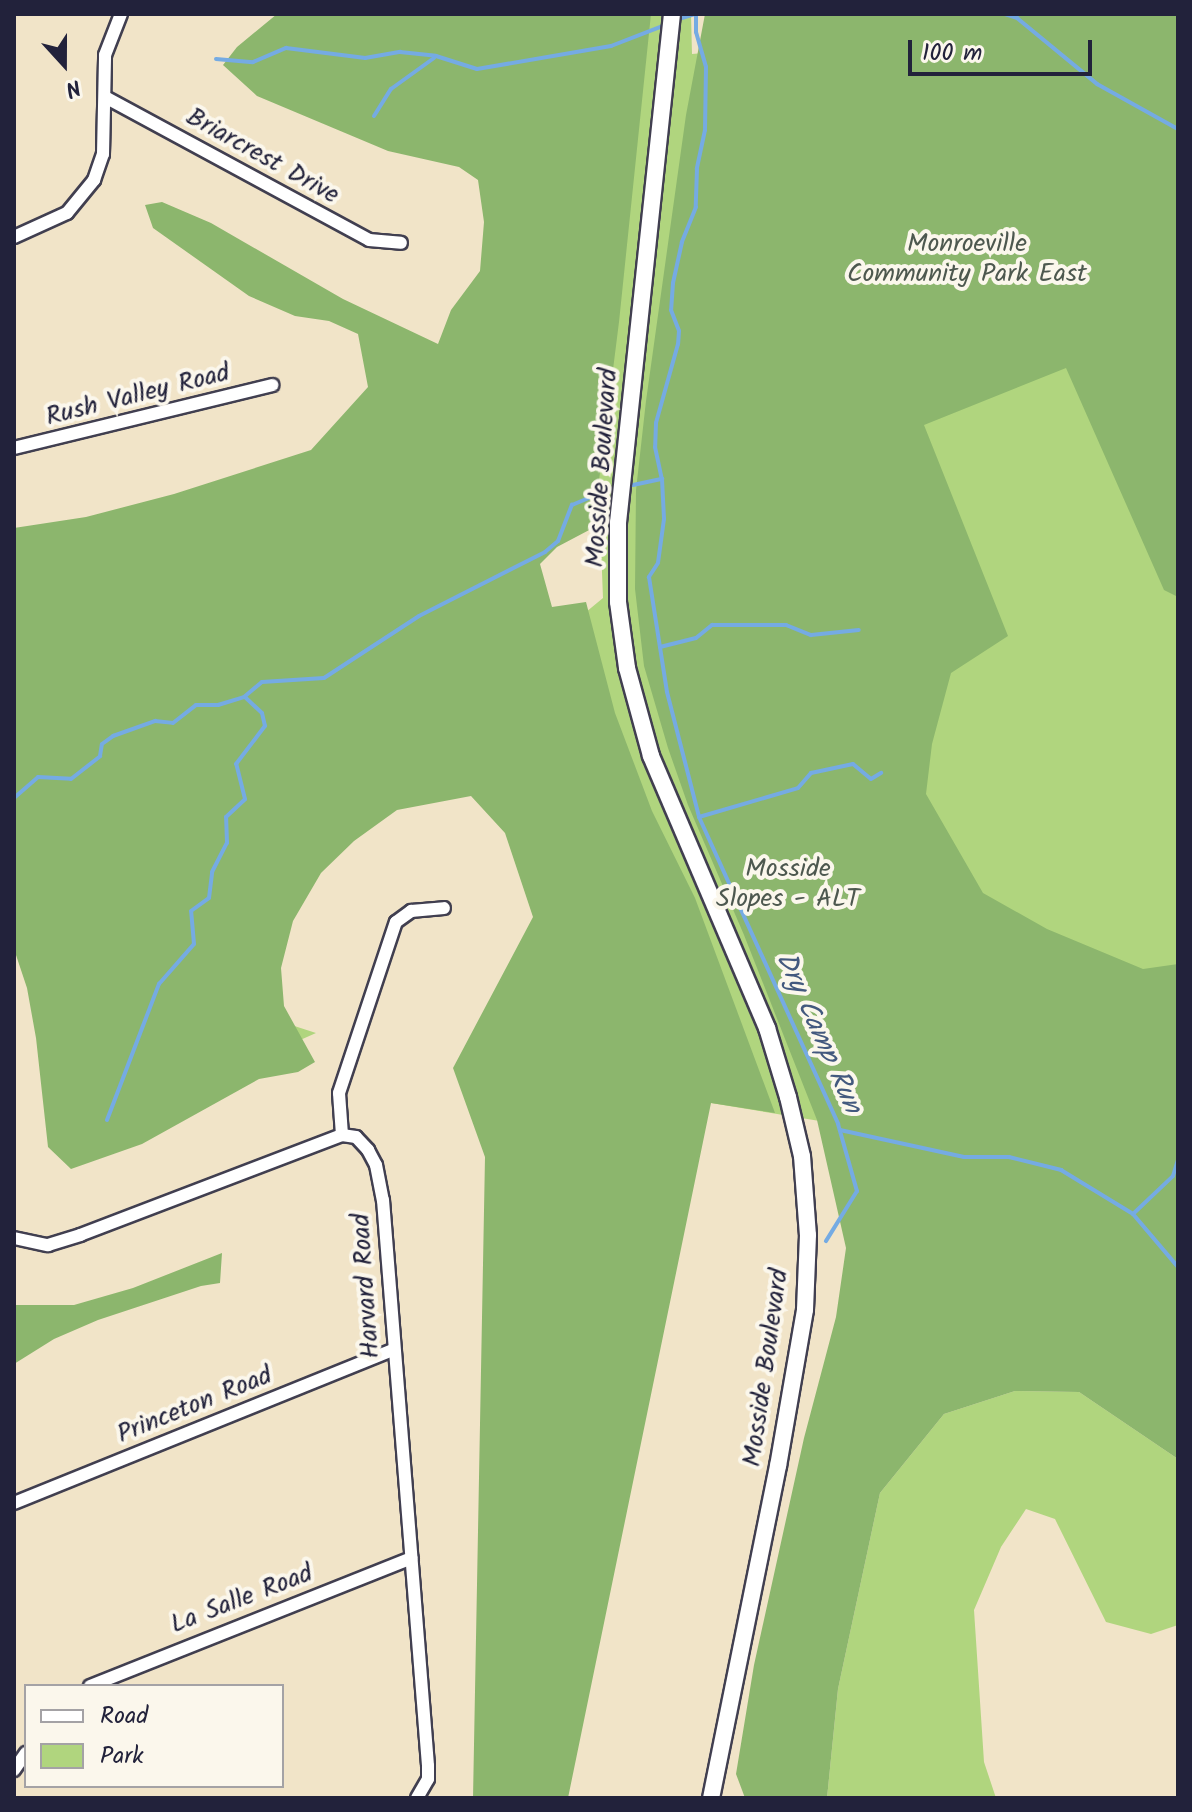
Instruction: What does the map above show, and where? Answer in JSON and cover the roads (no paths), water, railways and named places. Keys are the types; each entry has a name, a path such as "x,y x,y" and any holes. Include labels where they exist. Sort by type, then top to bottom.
{"main road":[{"name":"Mosside Boulevard","path":"672,14 618,523 618,602 627,668 651,756 767,1028 788,1097 802,1156 808,1235 805,1310 778,1466 711,1798"}],"street":[{"path":"14,237 67,213 94,180 103,154 107,44 121,14"},
{"name":"Briarcrest Drive","path":"105,97 369,240 401,243"},
{"name":"Rush Valley Road","path":"14,448 272,385"},
{"path":"14,1238 48,1245 342,1135 339,1093 391,933 401,916 411,911 444,908"},
{"name":"Harvard Road","path":"342,1135 356,1137 376,1165 383,1200 428,1766 428,1779 417,1798"},
{"name":"Princeton Road","path":"14,1503 393,1350"},
{"name":"La Salle Road","path":"95,1684 411,1558"}],"waterway":[{"path":"682,18 695,14"},
{"name":"Dry Camp Run","path":"696,14 696,32 706,67 705,130 697,169 696,207 682,242 673,283 671,310 679,331 678,344 656,423 655,447 662,479 664,519 658,563 649,577 667,692 699,817 838,1124 857,1191 826,1241"},
{"path":"1005,14 1017,18 1097,84 1178,129"},
{"path":"216,59 253,62 286,48 365,58 400,52 436,56 477,69 611,46 660,27"},
{"path":"374,116 391,89 434,58"},
{"path":"633,485 662,479"},
{"path":"14,798 38,777 71,779 100,756 102,744 113,736 155,721 173,723 196,705 218,705 244,697 262,682 324,678 419,616 545,552 558,541 572,505 610,489"},
{"path":"660,647 696,638 712,625 786,625 811,635 859,630"},
{"path":"107,1120 159,984 194,944 191,911 209,898 212,872 227,843 226,817 245,799 236,764 265,726 262,713 245,697"},
{"path":"699,817 798,788 811,773 853,764 871,779 881,773"},
{"path":"840,1130 964,1157 1009,1157 1061,1170 1133,1214 1178,1267"},
{"path":"1133,1214 1173,1176 1178,1160"}],"park label":[{"name":"Monroeville Community Park East","path":"967,260"},
{"name":"Mosside Slopes - ALT","path":"788,885"}]}
